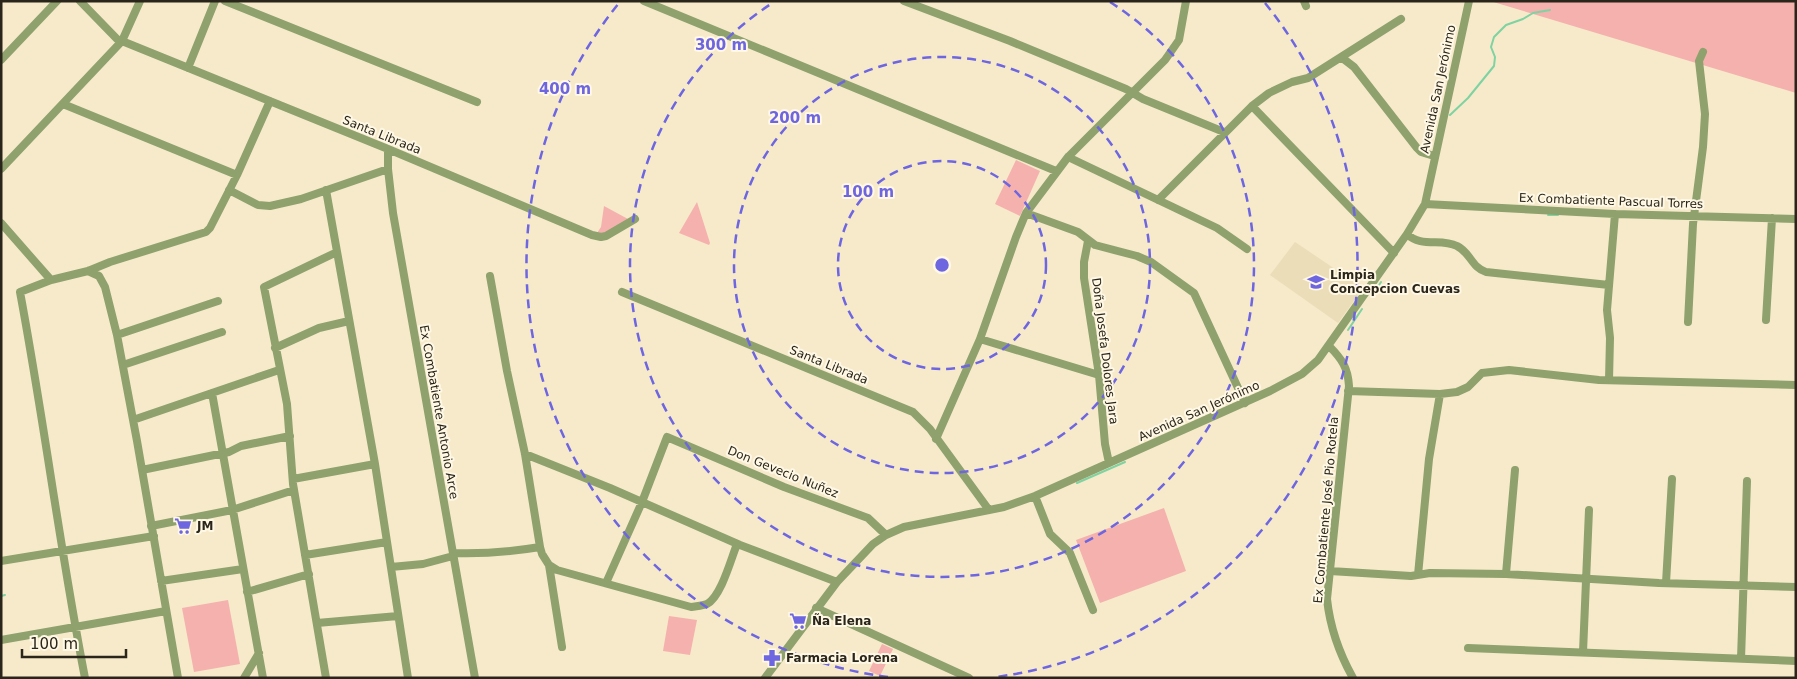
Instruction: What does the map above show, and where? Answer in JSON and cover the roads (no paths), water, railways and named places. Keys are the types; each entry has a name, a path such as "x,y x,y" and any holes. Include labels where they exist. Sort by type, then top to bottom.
{"street":[{"path":"1,60 57,1"},
{"path":"80,1 120,40"},
{"path":"1,169 120,40 140,1"},
{"path":"188,68 215,1"},
{"path":"225,1 478,102"},
{"path":"644,1 1056,171"},
{"path":"904,1 1010,41 1224,132"},
{"path":"936,439 980,339 1026,213 1068,157 1165,60 1179,40 1186,1"},
{"name":"Avenida San Jerónimo","path":"769,677 816,608 873,544 886,535 904,527 1004,507 1035,496 1245,403 1302,374 1312,366 1329,346 1394,253 1425,204 1469,1"},
{"path":"1158,200 1224,132 1269,93 1292,82 1308,78 1401,18"},
{"name":"Santa Librada","path":"120,40 388,149 592,235 606,236 635,219"},
{"path":"1688,322 1694,216 1705,114 1699,61 1703,52"},
{"path":"1341,57 1354,67 1417,148 1421,152 1434,156"},
{"path":"85,678 62,550 39,394 20,292 51,280 88,271 110,262 206,232 210,228 237,175 270,101"},
{"path":"63,104 237,175"},
{"path":"1252,106 1394,253"},
{"name":"Ex Combatiente Antonio Arce","path":"388,149 388,169 393,213 474,678"},
{"path":"1068,157 1217,228 1247,249"},
{"path":"229,190 258,205 270,206 301,199 388,169"},
{"path":"326,190 375,464 408,678"},
{"name":"Ex Combatiente Pascual Torres","path":"1425,204 1615,214 1796,219"},
{"path":"1026,213 1078,232 1095,245 1138,256 1151,262 1194,293 1245,403"},
{"path":"1609,380 1610,338 1607,310 1615,214"},
{"path":"1766,320 1772,218"},
{"path":"1,223 51,280"},
{"path":"1407,234 1416,241 1454,244 1468,254 1477,268 1486,272 1610,285"},
{"name":"Doña Josefa Dolores Jara","path":"1088,241 1084,262 1084,278 1099,376 1105,444 1109,463"},
{"path":"326,678 294,490 287,404 264,287 337,252"},
{"path":"88,271 99,276 105,287 117,335 178,678"},
{"path":"490,276 507,371 526,454 540,547 548,565 562,647"},
{"name":"Santa Librada","path":"622,292 913,412 921,418 989,510"},
{"path":"117,335 218,301"},
{"path":"275,348 319,328 349,321"},
{"path":"123,365 222,332"},
{"path":"980,339 1099,376"},
{"name":"Ex Combatiente José Pio Rotela","path":"1329,346 1345,364 1348,391 1327,599 1340,652 1353,678"},
{"path":"133,420 279,370"},
{"path":"1348,391 1440,394 1462,390 1482,373 1492,370 1609,380 1796,385"},
{"path":"212,393 263,678"},
{"path":"1418,575 1429,458 1440,394"},
{"path":"142,470 222,454 240,446 290,436"},
{"name":"Don Gevecio Nuñez","path":"642,502 667,437 784,487 868,518 886,535"},
{"path":"526,454 737,544 838,582"},
{"path":"293,479 375,464"},
{"path":"1506,574 1515,470"},
{"path":"1666,583 1672,479"},
{"path":"1741,659 1747,481"},
{"path":"152,526 232,510 294,490"},
{"path":"1035,496 1050,534 1065,547 1072,558 1093,610"},
{"path":"606,583 642,502"},
{"path":"1583,652 1589,510"},
{"path":"1,561 154,536"},
{"path":"305,555 387,542"},
{"path":"548,565 557,570 691,606 706,604 716,595 737,544"},
{"path":"391,567 423,564 453,555 482,554 540,547"},
{"path":"161,582 243,569"},
{"path":"1330,572 1418,575 1430,573 1506,574 1666,583 1796,587"},
{"path":"247,592 308,574"},
{"path":"816,608 969,678"},
{"path":"1,640 166,611"},
{"path":"317,623 398,616"},
{"path":"1468,648 1796,661"},
{"path":"244,678 259,653"}],"waterway":[{"path":"1450,115 1468,98 1494,66 1495,57 1491,47 1494,37 1506,25 1533,13 1550,10"},
{"path":"1548,215 1558,215"},
{"path":"1374,293 1381,282"},
{"path":"1348,330 1362,309"},
{"path":"1077,483 1125,462"},
{"path":"1,596 5,595"}],"place":[{"name":"Limpia Concepcion Cuevas","path":"1316,282"},
{"name":"JM","path":"183,526"},
{"name":"Ña Elena","path":"798,621"},
{"name":"Farmacia Lorena","path":"772,658"}]}
